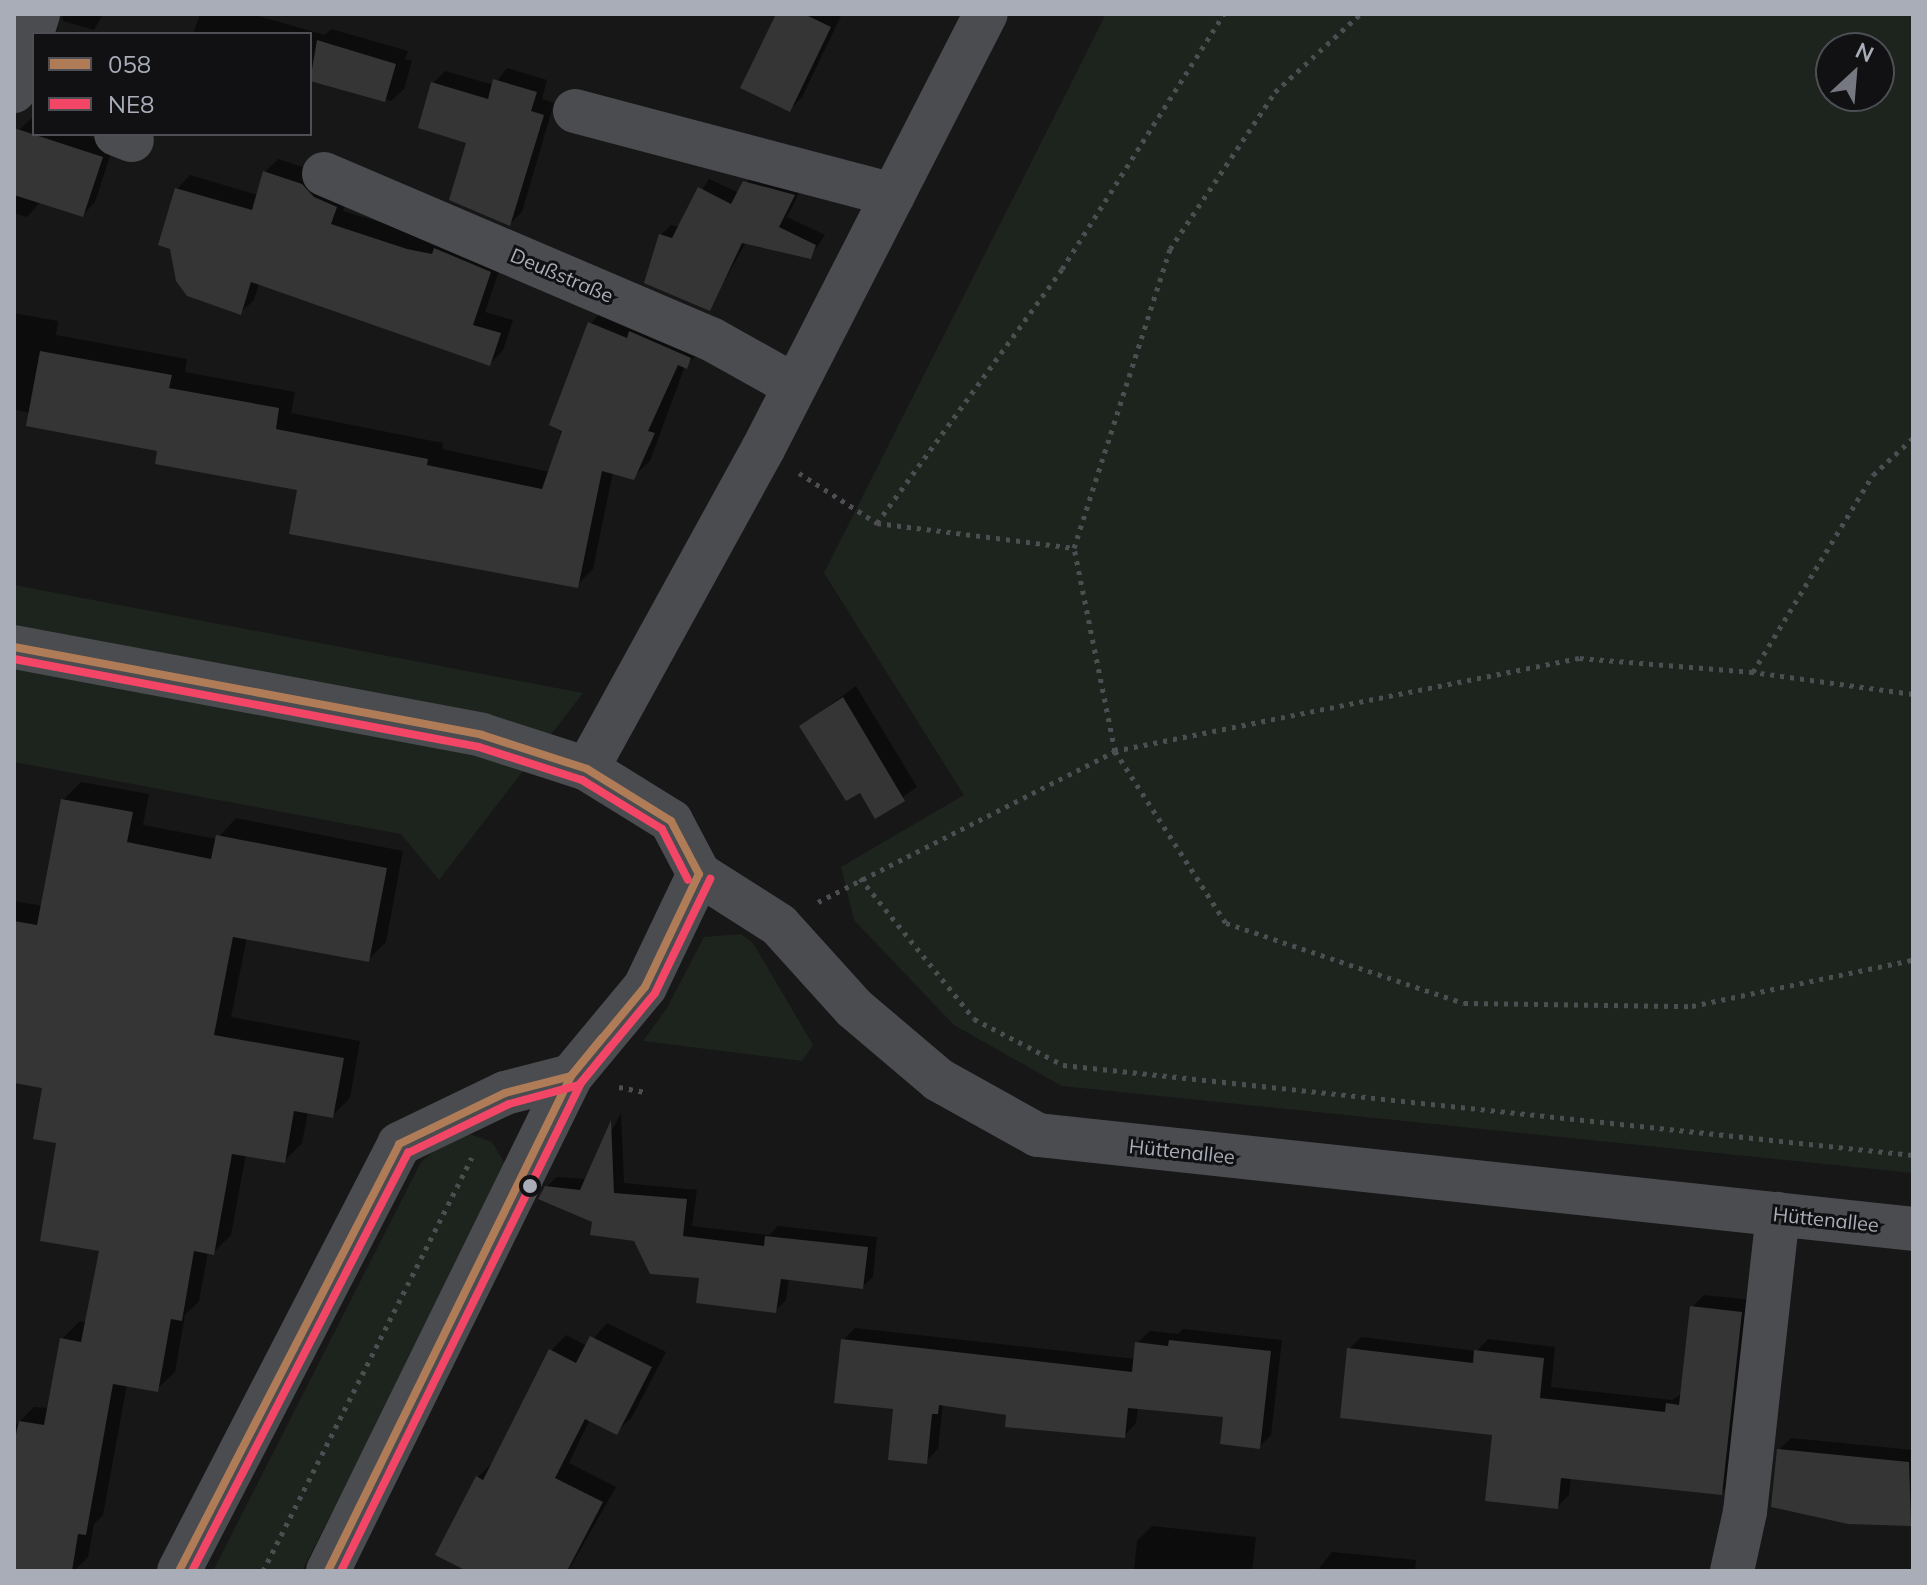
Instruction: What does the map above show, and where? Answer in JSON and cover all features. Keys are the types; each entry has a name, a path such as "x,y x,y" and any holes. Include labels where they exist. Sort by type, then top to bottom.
{"street":[{"path":"587,769 763,449 986,14"},
{"path":"14,91 32,33"},
{"path":"575,111 893,195"},
{"name":"Deußstraße","path":"324,174 711,339 795,386"},
{"name":"Hüttenallee","path":"14,647 482,735 587,769 671,821 699,874 779,925 854,1008 939,1080 1038,1135 1913,1229"},
{"path":"328,1571 571,1076 645,987 699,874"},
{"path":"179,1571 399,1144 505,1093 571,1076"},
{"path":"1732,1571 1745,1512 1778,1214"}],"path":[{"path":"877,523 1062,269 1224,14"},
{"path":"1360,14 1275,92 1170,249 1074,548 1115,751 1226,923 1464,1003 1692,1006 1913,960"},
{"path":"1753,672 1873,475 1913,438"},
{"path":"763,449 877,523 1074,548"},
{"path":"779,925 860,878 1115,751 1579,658 1753,672 1913,694"},
{"path":"860,878 974,1019 1063,1065 1913,1155"},
{"path":"263,1571 505,1093"}],"shaded area":[{"path":"1106,14 1913,14 1913,1173 1062,1086 954,1025 854,920 841,867 964,795 824,573"},
{"path":"14,585 583,693 439,880 401,834 14,762"},
{"path":"741,934 753,943 813,1045 802,1061 643,1041 667,1008 704,937"},
{"path":"469,1134 492,1142 504,1162 495,1192 302,1571 213,1571 421,1162 448,1139"}],"building":[{"path":"776,14 804,14 831,27 790,112 740,88"},
{"path":"317,40 396,64 385,102 312,82"},
{"path":"493,79 537,92 531,111 544,115 510,226 449,200 466,143 418,128 431,82 488,99"},
{"path":"14,128 103,157 83,217 14,195"},
{"path":"263,171 302,184 314,197 337,207 331,224 407,249 432,254 434,248 491,272 473,325 501,333 490,366 251,282 241,315 187,296 176,281 170,249 158,245 175,188 252,210"},
{"path":"743,181 795,195 779,227 816,245 811,259 742,243 710,311 644,283 659,234 672,238 698,187 731,204"},
{"path":"588,322 627,338 629,331 691,358 687,369 678,365 648,431 655,433 634,480 602,471 578,588 289,534 297,490 155,464 157,451 26,426 40,351 172,375 169,388 279,408 276,429 428,459 427,465 542,489 562,431 549,425"},
{"path":"843,697 905,801 875,819 860,793 846,801 799,726"},
{"path":"61,799 133,812 127,842 211,859 216,835 387,868 369,962 233,937 214,1035 344,1058 333,1118 294,1111 285,1163 232,1154 214,1255 194,1251 182,1321 171,1319 158,1392 113,1384 86,1535 78,1534 72,1571 14,1571 14,1443 19,1421 44,1425 60,1338 81,1342 99,1251 40,1241 56,1143 33,1139 42,1088 14,1083 14,921 37,925"},
{"path":"611,1120 614,1193 687,1199 683,1236 764,1246 765,1236 868,1247 863,1289 781,1279 776,1313 696,1303 699,1278 650,1274 634,1241 590,1235 592,1222 538,1199 545,1186 580,1190"},
{"path":"1690,1306 1742,1312 1722,1495 1561,1478 1558,1509 1485,1501 1492,1435 1340,1418 1347,1348 1473,1363 1474,1350 1544,1358 1540,1398 1665,1412 1666,1403 1679,1405"},
{"path":"590,1336 652,1367 617,1435 585,1419 555,1478 603,1502 567,1571 467,1571 435,1555 476,1476 483,1480 549,1349 576,1363"},
{"path":"841,1339 1132,1372 1135,1342 1168,1346 1169,1340 1271,1351 1260,1449 1220,1444 1223,1417 1128,1408 1125,1438 1005,1427 1006,1415 939,1405 938,1414 932,1414 927,1464 888,1460 893,1409 834,1403"},
{"path":"1777,1449 1909,1462 1911,1526 1848,1524 1771,1507"}],"transit line":[{"name":"058","path":"14,647 482,735 587,769 671,821 699,874"},
{"name":"NE8","path":"14,659 479,747 582,780 662,829 688,880"},
{"name":"058","path":"179,1571 399,1144 505,1093 571,1076 645,987 699,874"},
{"name":"NE8","path":"192,1571 408,1153 509,1104 579,1085 655,993 710,879"},
{"name":"058","path":"328,1571 571,1076 602,1038"},
{"name":"NE8","path":"341,1571 581,1083 611,1046"}]}
